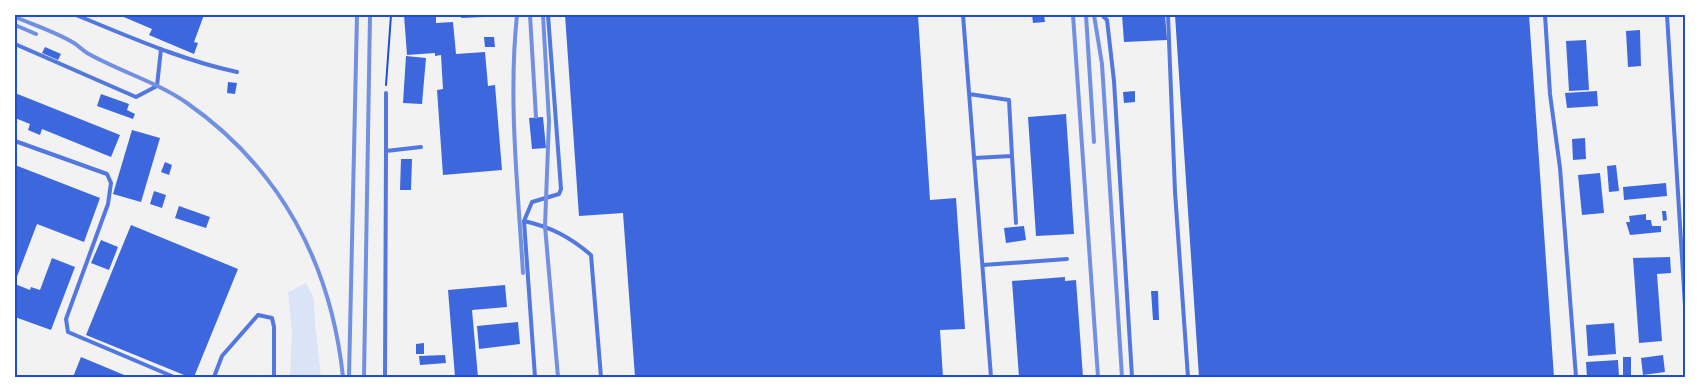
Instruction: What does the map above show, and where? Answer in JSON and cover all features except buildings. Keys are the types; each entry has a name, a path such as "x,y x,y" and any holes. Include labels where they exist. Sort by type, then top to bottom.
{"lane":[{"path":"76,15 161,50 208,66 236,72"},
{"path":"534,377 524,221 532,202 559,194 561,189 548,15"},
{"path":"963,15 991,377"},
{"path":"1102,15 1106,20"},
{"path":"1106,15 1114,81 1132,377"},
{"path":"1168,15 1175,192 1188,377"},
{"path":"1545,15 1550,94 1560,168 1576,377"},
{"path":"1667,15 1685,306"},
{"path":"15,44 136,97 158,86 161,50"},
{"path":"385,377 386,93"},
{"path":"969,94 1009,100 1016,223"},
{"path":"15,141 108,174 111,182 108,204 66,319 68,332 174,377"},
{"path":"386,151 421,147"},
{"path":"974,158 1012,156"},
{"path":"1678,194 1685,194"},
{"path":"524,221 557,231 574,239 592,255 601,377"},
{"path":"982,265 1067,259"},
{"path":"214,377 222,356 258,315 272,318 274,327 274,377"}],"path":[{"path":"386,93 391,15"}],"shaded area":[{"path":"306,283 314,299 321,377 290,377 292,332 288,292"}],"railway":[{"path":"349,377 357,15"},
{"path":"364,377 370,15"},
{"path":"517,15 513,79 523,273"},
{"path":"530,15 536,117"},
{"path":"543,15 549,121 545,226 558,377"},
{"path":"1073,15 1098,377"},
{"path":"1086,15 1094,142"},
{"path":"1094,15 1102,64 1122,377"},
{"path":"15,17 60,35 87,53 151,83 187,103 220,129 249,158 275,189 296,222 313,258 327,296 337,335 343,377"},
{"path":"15,25 36,34"}]}
